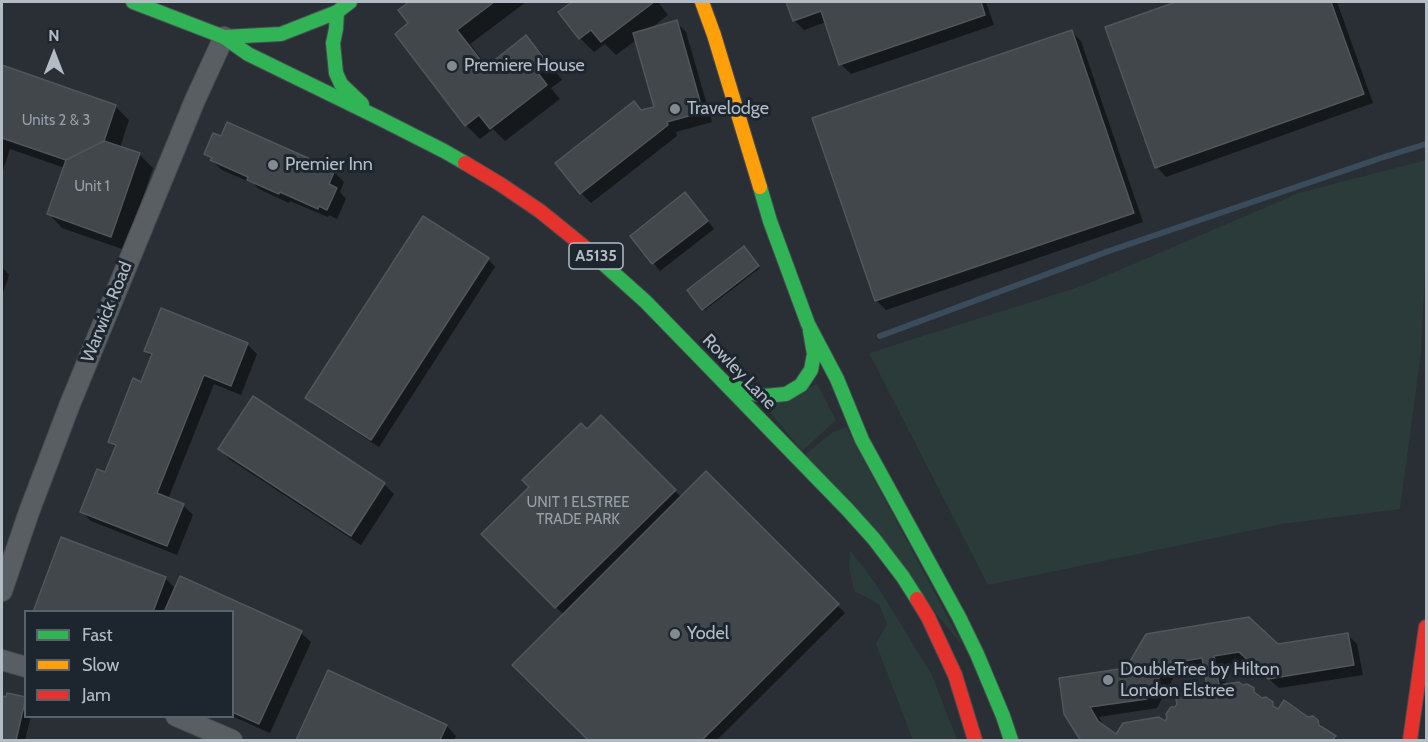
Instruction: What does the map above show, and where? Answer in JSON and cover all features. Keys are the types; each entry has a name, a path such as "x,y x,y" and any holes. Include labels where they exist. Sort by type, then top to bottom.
{"main road":[{"name":"A5135","path":"133,2 224,37 248,54 379,118"},
{"name":"A5135","path":"224,37 281,34 338,12 350,2"},
{"name":"A5135","path":"702,2 770,221 808,324 837,379 862,440 977,654 1004,716 1011,741"},
{"name":"A5135","path":"338,12 333,44 336,73 341,84 379,118"},
{"name":"Rowley Lane","path":"379,118 491,179 558,225 646,302 847,508 903,577 928,617 955,675 975,741"},
{"name":"A5135","path":"725,383 748,393 765,396 786,394 801,385 811,370 814,354 808,324"},
{"path":"1410,741 1426,627"}],"street":[{"name":"Warwick Road","path":"2,591 70,404 195,100 224,37"},
{"path":"2,660 24,666"},
{"path":"178,718 232,741"}],"shaded area":[{"path":"1426,160 1426,252 1421,353 1400,509 1282,524 988,585 869,353 1082,286 1299,193"},
{"path":"817,384 836,420 802,451 766,407"},
{"path":"846,427 963,646 805,455 833,432"},
{"path":"850,550 876,584 932,675 957,740 913,740 876,644 887,624 879,604 854,591 849,568"}],"building":[{"name":"Premiere House","path":"409,2 494,2 457,30 486,67 526,35 549,65 538,73 547,85 490,129 479,115 465,126 395,34 408,23 398,10"},
{"name":"Premiere House","path":"572,2 654,2 601,42 591,30 579,39 558,12"},
{"path":"786,2 981,2 985,15 839,65 821,11 793,21"},
{"path":"1176,2 1331,2 1364,94 1155,168 1105,27"},
{"name":"Travelodge","path":"677,20 703,112 667,122 668,125 580,194 555,163 634,101 641,110 654,107 633,33"},
{"path":"1072,30 1134,213 875,301 812,118"},
{"path":"2,65 116,105 104,141 66,160 2,138"},
{"name":"Premier Inn","path":"227,122 335,170 329,184 337,188 327,210 319,206 318,209 280,192 279,194 210,160 212,158 204,154 213,133 221,136"},
{"path":"104,141 140,153 111,237 47,214 66,160"},
{"path":"685,192 708,221 652,264 630,236"},
{"path":"423,216 489,258 371,440 305,398"},
{"path":"744,246 759,266 702,310 687,290"},
{"path":"161,308 248,343 231,386 204,375 157,493 184,504 167,546 80,512 97,469 105,472 116,445 108,442 133,378 141,382 152,354 144,351"},
{"path":"253,396 385,483 351,536 218,449"},
{"path":"601,415 676,490 555,608 481,534 529,487 522,480 581,423 587,429"},
{"name":"Yodel","path":"706,471 839,604 702,740 588,740 512,665"},
{"path":"61,537 166,577 154,610 34,610"},
{"path":"180,576 302,631 259,724 234,713 234,610 165,610"},
{"name":"DoubleTree by Hilton London Elstree","path":"1249,617 1278,644 1348,633 1354,665 1268,679 1239,652 1214,656 1219,685 1239,682 1243,685 1247,684 1254,688 1254,692 1262,698 1266,697 1273,702 1273,706 1278,709 1284,700 1308,717 1313,716 1318,720 1319,725 1336,736 1333,740 1082,740 1064,714 1059,678 1126,668 1146,634","holes":["1202,658 1207,687 1181,693 1176,699 1175,707 1171,707 1166,714 1165,721 1159,717 1123,723 1116,734 1098,721 1090,707 1147,699 1167,664"]},
{"path":"328,670 447,725 440,740 296,740"},
{"path":"7,693 24,697 16,740 2,740 2,696 6,697"}],"waterway":[{"path":"880,336 1109,251 1426,144"}],"traffic: fast":[{"path":"133,2 224,37 248,54 465,163"},
{"path":"224,37 281,34 337,12 350,2"},
{"path":"337,12 333,43 336,73 341,84 362,104"},
{"path":"760,187 770,221 808,324 837,379 862,440 959,617 977,654 1011,740"},
{"path":"588,250 646,302 847,509 874,539 917,599"},
{"path":"728,384 765,396 786,394 801,385 811,370 814,354 810,331"}],"traffic: slow":[{"path":"702,2 760,187"}],"traffic: jam":[{"path":"465,163 540,211 588,250"},
{"path":"917,599 955,675 975,740"},
{"path":"1410,740 1426,627"}],"place":[{"name":"Premiere House","path":"452,66"},
{"name":"Travelodge","path":"675,109"},
{"name":"Premier Inn","path":"273,165"},
{"name":"Yodel","path":"675,634"},
{"name":"DoubleTree by Hilton London Elstree","path":"1108,680"}]}
